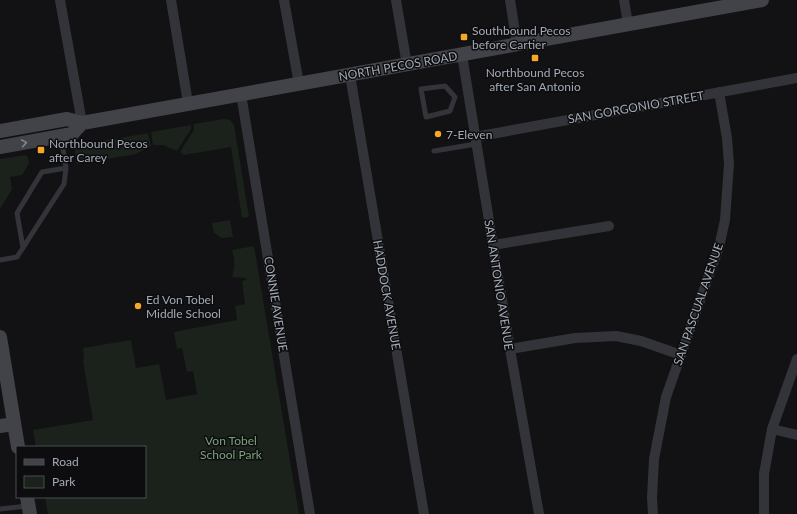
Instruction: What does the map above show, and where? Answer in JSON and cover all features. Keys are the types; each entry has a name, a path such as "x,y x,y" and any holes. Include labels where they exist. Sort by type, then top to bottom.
{"main road":[{"name":"NORTH PECOS ROAD","path":"0,131 67,119 82,124 188,103 462,55 736,2 762,0"},
{"name":"NORTH PECOS ROAD","path":"0,147 72,134 82,124"},
{"path":"0,337 18,446"},
{"path":"0,426 14,424"}],"street":[{"path":"60,0 82,124"},
{"path":"171,0 188,103"},
{"path":"284,0 298,84"},
{"path":"396,0 407,65"},
{"path":"510,0 517,44"},
{"path":"624,0 628,24"},
{"name":"SAN ANTONIO AVENUE","path":"462,55 475,141 539,514"},
{"name":"HADDOCK AVENUE","path":"350,75 424,514"},
{"name":"SAN GORGONIO STREET","path":"475,141 719,92 797,78"},
{"name":"SAN PASCUAL AVENUE","path":"653,514 652,498 654,459 666,397 719,247 725,220 729,164 727,138 719,92"},
{"name":"CONNIE AVENUE","path":"241,94 310,514"},
{"path":"493,245 609,226"},
{"path":"510,349 575,338 616,336 641,341 681,355"},
{"path":"764,514 764,474 772,429 797,359"},
{"path":"772,429 797,435"}],"lane":[{"path":"445,86 455,97 450,111 426,117 421,89 445,86"},
{"path":"455,97 468,95"},
{"path":"0,260 17,257 64,184 66,168 61,136"},
{"path":"434,151 475,141"},
{"path":"23,248 17,213 42,172 66,168"},
{"path":"0,509 28,506"}],"green space":[{"path":"224,119 230,120 234,125 249,217 242,218 231,147 184,155 180,152 194,130 194,124"},
{"path":"191,125 191,129 177,151 163,145 153,145 151,132"},
{"path":"148,133 151,146 136,154 77,164 74,146"},
{"path":"27,155 29,163 22,175 10,177 12,189 0,209 0,159"},
{"path":"230,220 233,237 222,238 214,233 212,223"},
{"name":"Von Tobel School Park","path":"254,246 299,514 48,514 45,498 146,498 146,446 36,446 33,430 93,420 83,361 83,348 131,340 136,368 159,364 166,400 197,394 193,371 187,372 182,348 177,349 174,332 237,320 235,306 245,304 242,281 246,280 246,278 232,277 234,270 234,257 232,250"}],"place":[{"name":"Southbound Pecos before Cartier","path":"464,37"},
{"name":"Northbound Pecos after San Antonio","path":"535,58"},
{"name":"7-Eleven","path":"438,134"},
{"name":"Northbound Pecos after Carey","path":"41,150"},
{"name":"Ed Von Tobel Middle School","path":"138,306"}]}
